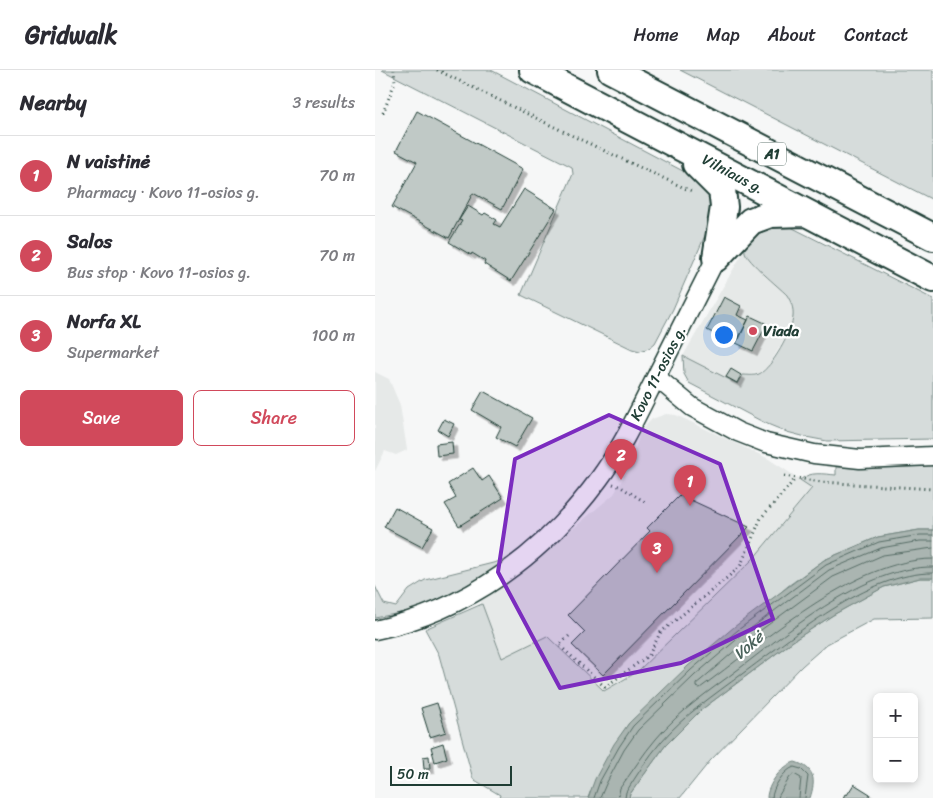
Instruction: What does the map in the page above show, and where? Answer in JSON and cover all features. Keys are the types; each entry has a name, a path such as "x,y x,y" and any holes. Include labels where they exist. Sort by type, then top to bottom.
{"highway":[{"name":"Vilniaus g.","path":"533,70 933,279"},
{"name":"A1","path":"611,70 933,237"},
{"path":"662,137 700,168 722,190 724,207 716,258"},
{"path":"716,258 751,221 771,214 809,213"}],"street":[{"name":"Kovo 11-osios g.","path":"375,630 435,612 477,592 525,558 569,518 599,479 638,412 716,258"},
{"path":"656,377 692,407 738,432 766,443 814,454 860,459 933,456"}],"path":[{"path":"383,113 395,82 394,70"},
{"path":"437,70 694,192"},
{"path":"784,476 821,482 933,489"},
{"path":"569,636 559,645 605,687 649,654 660,633 740,567 761,518 796,478"},
{"path":"599,479 621,487 645,502"}],"highlighted area":[{"path":"609,415 720,464 773,619 681,663 560,688 498,572 515,459"}],"shaded area":[{"path":"382,70 491,70 700,180 714,194 710,224 673,309 655,343 649,348 640,351 632,349 521,295 573,174 572,167"},
{"path":"680,70 933,70 933,200"},
{"path":"783,223 933,299 933,439 827,441 806,437 765,423 689,383 684,374 683,356 738,384 743,375 757,375 770,365 781,348 792,323 792,305 787,295 752,262 747,256 745,249 750,233"},
{"path":"745,249 746,253 787,295 793,309 793,319 790,329 768,367 759,373 743,375 738,385 683,356"},
{"path":"375,372 389,379 400,405 407,450 396,455 385,451 375,471"},
{"path":"666,414 676,415 767,458 812,487 753,559 637,672 604,691 547,636 503,659 480,600 538,558 614,494 629,468 641,430 652,419"},
{"path":"933,465 933,530 919,530 878,537 824,560 788,586 629,723 607,759 588,798 499,798 500,795 473,779 439,655 425,629 482,604 502,658 547,636 604,691 637,672 753,559 812,488 800,480 804,477 817,474 836,475 836,467"},
{"path":"509,559 475,584 415,610 375,618 375,586 384,604 396,607 409,590 425,580"},
{"path":"920,578 933,578 933,618 874,619 827,644 802,666 710,761 680,798 629,798 665,746 701,710 793,641 833,615 884,587"}],"water":[{"name":"Vokė","path":"919,530 933,530 933,578 920,578 884,587 833,615 793,641 701,710 665,746 629,798 588,798 595,779 614,744 629,723 688,666 734,627 824,560 878,537"},
{"path":"795,762 810,771 813,786 810,798 767,798 776,776 785,767"}],"building":[{"path":"417,111 523,169 502,209 473,193 449,238 392,207 417,162 396,151"},
{"path":"524,189 556,209 511,281 484,264 485,261 449,242 462,221 459,220 468,206 483,215 485,213 497,220 494,224 500,227"},
{"path":"724,297 741,306 737,315 748,320 739,339 727,333 724,339 707,330"},
{"name":"Viada","path":"750,316 767,324 753,351 736,343"},
{"path":"731,369 741,375 737,383 726,377"},
{"path":"483,391 532,418 515,447 496,437 501,427 472,410"},
{"path":"444,419 454,424 448,436 438,430"},
{"path":"452,442 453,454 437,456 436,444"},
{"path":"473,468 482,481 489,476 503,498 459,526 445,504 456,498 448,484"},
{"path":"680,495 749,527 603,675 572,645 585,632 568,615 650,531 647,528"},
{"path":"395,507 433,528 422,547 384,527"},
{"path":"437,703 446,732 430,737 421,708"},
{"path":"443,743 447,758 435,762 431,747"},
{"path":"429,756 430,769 424,769 423,757"},
{"path":"854,784 870,794 868,798 843,798"}],"place":[{"name":"Viada","path":"753,331"},
{"name":"Salos","path":"621,480"},
{"name":"N vaistinė","path":"690,506"},
{"name":"Norfa XL","path":"657,573"}]}
